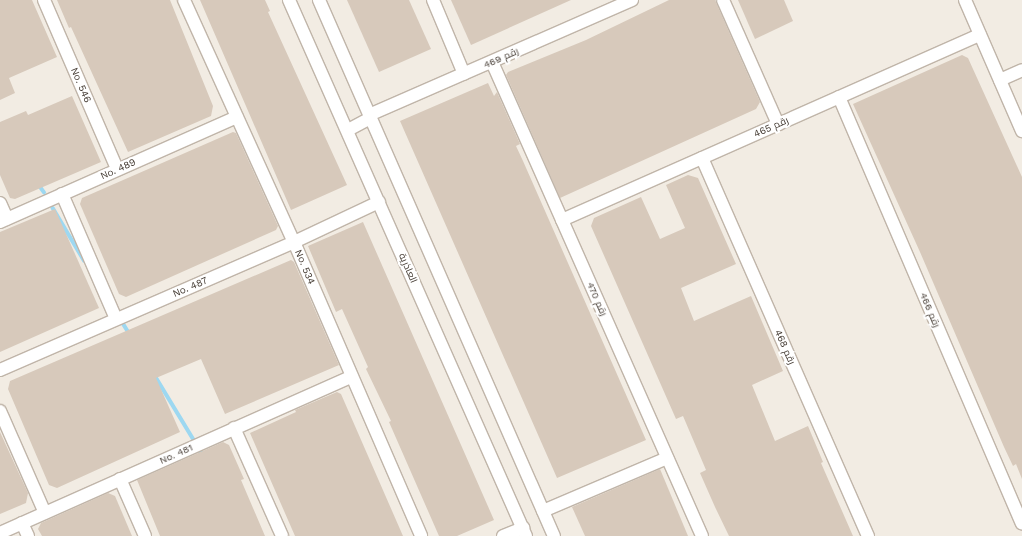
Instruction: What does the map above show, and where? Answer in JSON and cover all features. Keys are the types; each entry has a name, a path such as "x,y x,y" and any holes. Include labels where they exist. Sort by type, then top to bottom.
{"street":[{"name":"No. 546","path":"44,0 118,169"},
{"name":"No. 534","path":"184,0 294,242 421,536"},
{"name":"العاذرية","path":"289,0 348,130 524,532"},
{"path":"319,0 554,536"},
{"path":"433,0 464,74"},
{"name":"رقم 469","path":"348,130 370,117 632,0"},
{"path":"723,0 778,124"},
{"path":"965,0 1022,131"},
{"name":"رقم 465","path":"562,220 980,35"},
{"name":"رقم 470","path":"492,62 702,536"},
{"path":"1000,80 1022,70"},
{"name":"رقم 466","path":"839,97 1022,524"},
{"name":"No. 489","path":"3,220 237,117"},
{"name":"رقم 468","path":"702,158 868,536"},
{"path":"62,194 116,318"},
{"name":"No. 487","path":"0,370 116,318 294,242 379,202"},
{"path":"0,203 3,220"},
{"name":"No. 481","path":"0,533 352,376"},
{"path":"0,411 45,513"},
{"path":"234,428 282,536"},
{"path":"543,511 667,458"},
{"path":"120,479 145,536"},
{"path":"22,523 28,536"},
{"path":"503,536 524,532"}],"building":[{"path":"0,0 32,0 57,57 9,78 15,93 0,100"},
{"path":"57,0 170,0 213,106 211,116 128,152 71,27 69,28"},
{"path":"200,0 265,0 270,11 268,12 347,185 291,210"},
{"path":"347,0 409,0 431,49 379,72"},
{"path":"451,0 571,0 471,45"},
{"path":"669,0 715,0 760,102 756,109 560,198 506,75 508,72 586,40"},
{"path":"738,0 784,0 793,21 755,39"},
{"path":"962,55 968,58 1022,177 1022,479 1016,464 1013,466 1004,447 920,252 853,104"},
{"path":"488,83 494,96 497,92 520,144 516,146 646,440 557,478 400,121"},
{"path":"72,96 101,162 15,199 10,198 0,175 0,122 26,111 28,115"},
{"path":"233,132 236,133 278,226 276,230 126,297 119,294 80,204 82,198"},
{"path":"688,175 698,178 736,264 681,288 694,321 751,296 783,371 752,385 775,441 808,426 823,462 821,463 853,536 729,536 715,507 700,473 706,470 683,416 676,419 591,226 594,218 641,197 660,239 685,228 666,185"},
{"path":"55,209 99,308 0,352 0,232"},
{"path":"363,222 494,520 457,536 439,536 389,422 391,421 366,369 368,367 342,309 336,312 308,246"},
{"path":"291,260 294,262 339,365 225,414 201,359 156,378 180,432 57,488 49,485 8,389 10,381"},
{"path":"337,392 341,394 403,536 295,536 250,433 296,412 295,410"},
{"path":"0,432 28,493 26,503 0,514"},
{"path":"223,442 229,445 244,479 241,480 265,536 160,536 137,480"},
{"path":"660,469 688,536 585,536 572,507"},
{"path":"108,493 115,496 132,536 42,536 38,529 41,523"}],"waterway":[{"path":"39,185 44,192"},
{"path":"53,208 84,260"},
{"path":"121,320 129,333"},
{"path":"154,374 203,455"}]}
